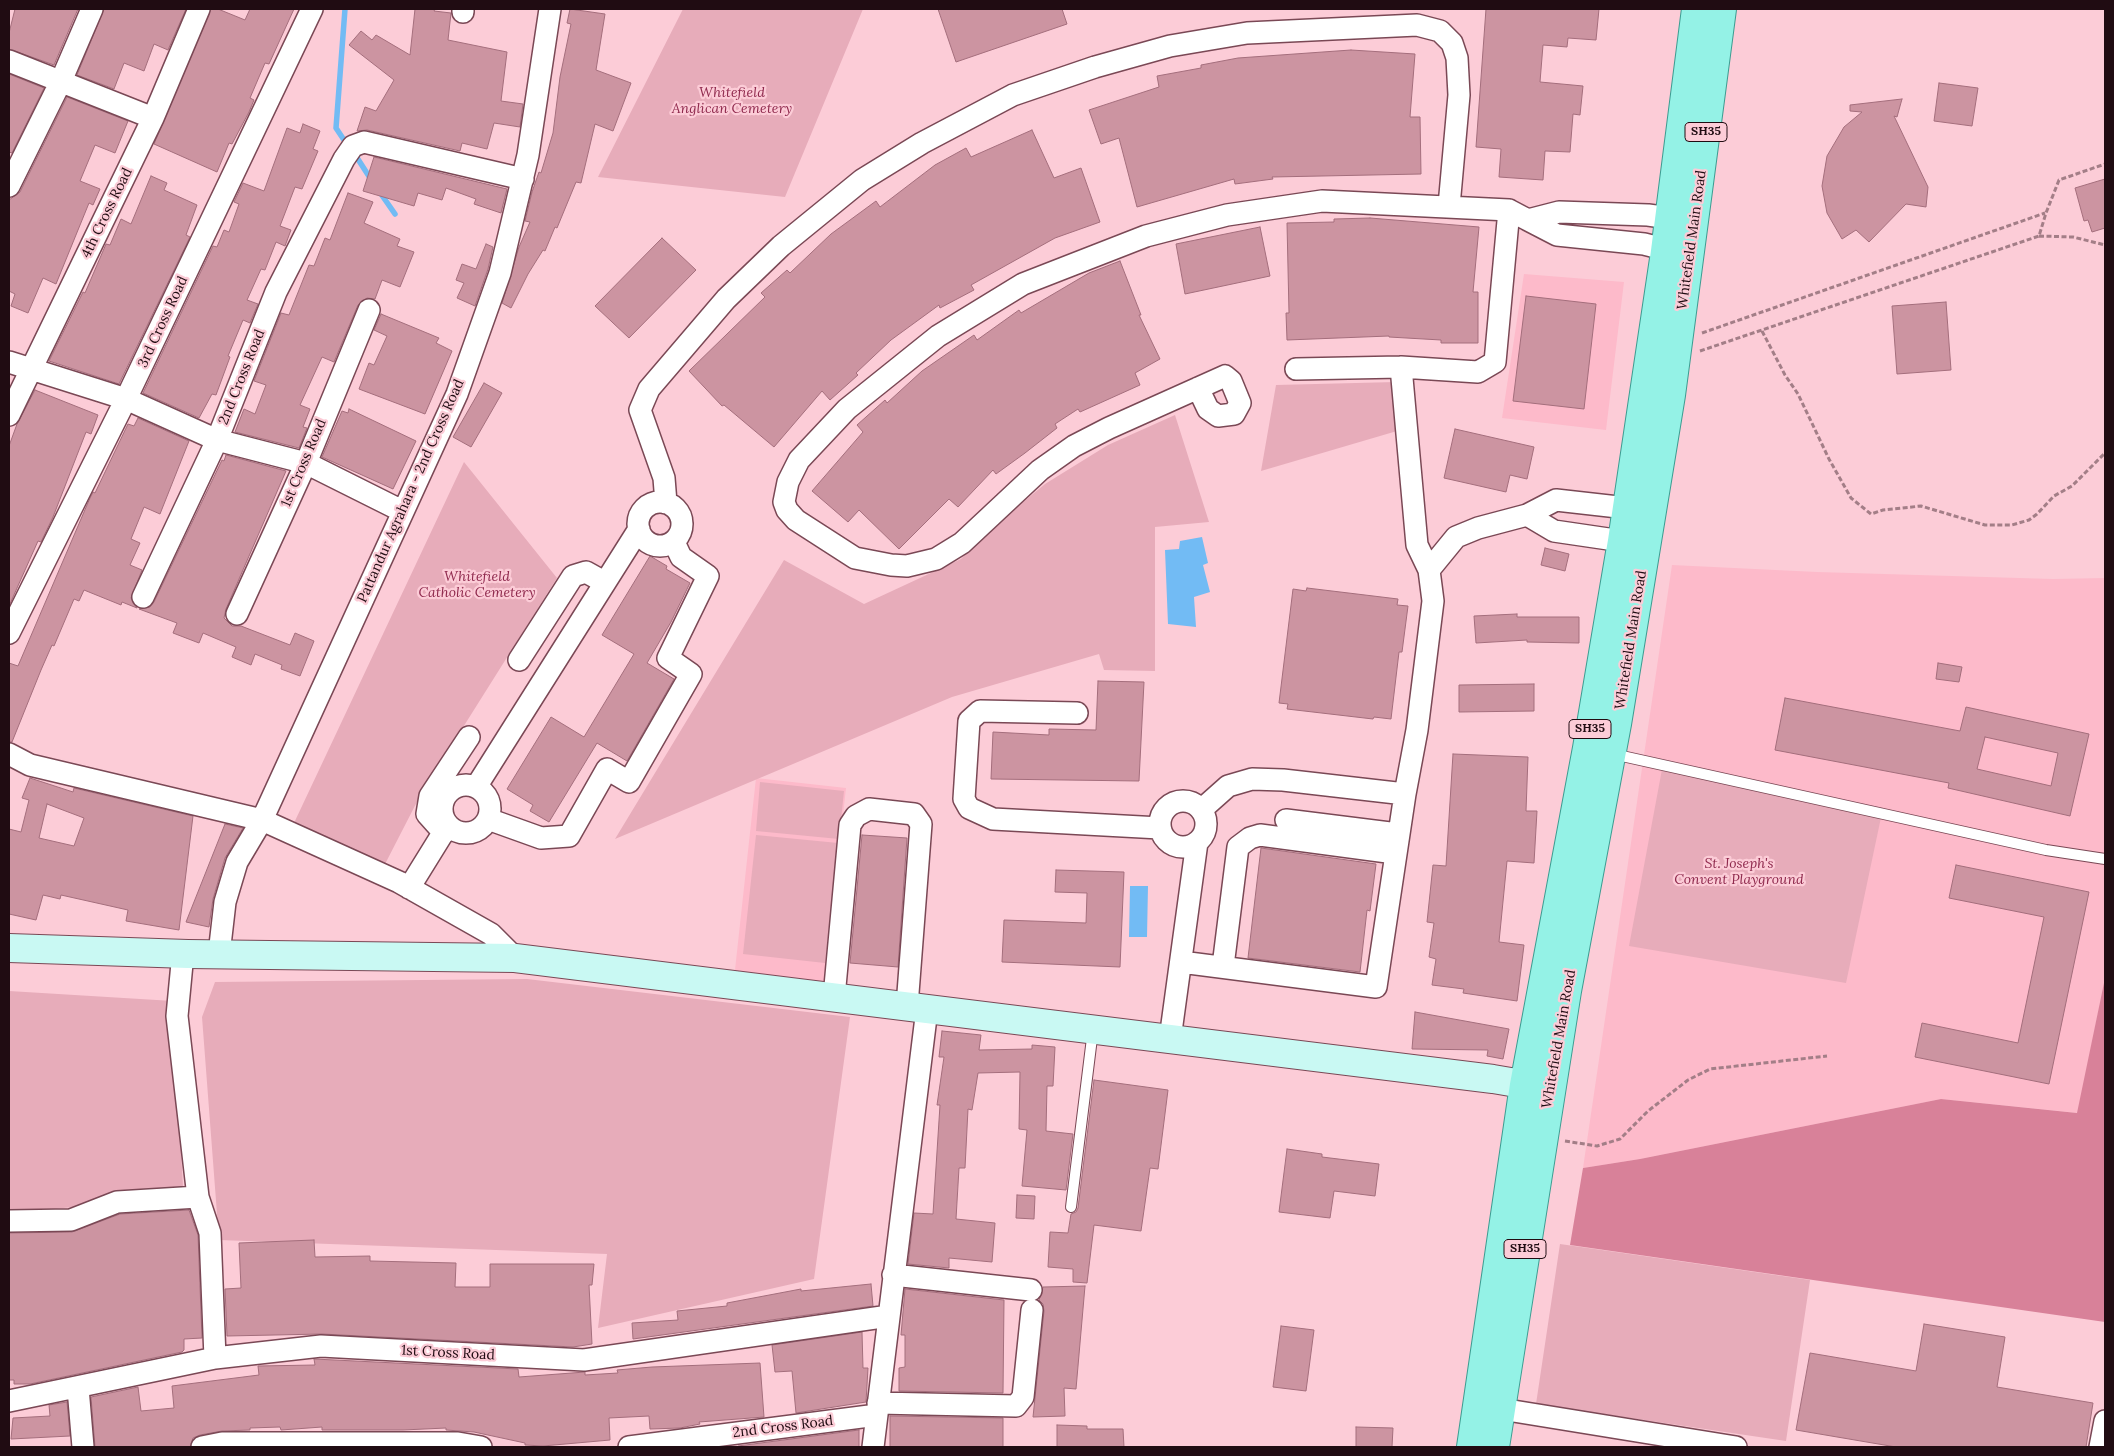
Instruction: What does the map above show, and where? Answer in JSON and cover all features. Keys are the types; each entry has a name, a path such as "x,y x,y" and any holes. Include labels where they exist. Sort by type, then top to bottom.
{"main road":[{"name":"Whitefield Main Road","path":"1471,1447 1600,751 1677,350 1690,255 1681,220 1696,9"},
{"name":"Whitefield Main Road","path":"1600,751 1622,541 1664,249 1681,220 1722,9"},
{"name":"Whitefield Main Road","path":"1495,1447 1542,1139 1537,1087"}],"street":[{"path":"9,186 61,81 92,9"},
{"name":"4th Cross Road","path":"9,415 153,118 199,9"},
{"name":"3rd Cross Road","path":"9,633 126,399 312,9"},
{"name":"Pattandur Agrahara - 2nd Cross Road","path":"219,954 225,902 233,874 262,820 457,394 500,273 528,154 550,9"},
{"path":"666,503 664,478 640,410 649,389 726,299 782,246 862,180 922,143 1013,95 1095,67 1170,46 1246,33 1417,25 1440,31 1452,43 1460,69 1449,206"},
{"path":"9,60 153,118"},
{"name":"2nd Cross Road","path":"143,597 217,440 276,292 344,159 353,146 364,142 523,179"},
{"path":"1198,388 1074,446 1022,484 962,543 936,559 908,566 891,565 855,558 796,520 786,510 784,502 788,482 799,460 847,408 938,336 1023,284 1146,236 1228,216 1322,201 1509,210 1556,235 1644,244 1690,255"},
{"path":"1296,368 1401,368 1478,372 1495,362 1509,210"},
{"path":"1528,220 1559,212 1648,215 1681,220"},
{"name":"1st Cross Road","path":"237,614 306,463 369,310"},
{"path":"9,362 126,399 217,440 306,463 402,511"},
{"path":"1181,962 1224,966 1376,987 1396,843 1417,730 1433,601 1428,570 1417,545 1401,368"},
{"path":"1428,570 1456,537 1478,528 1527,515 1556,500 1627,508"},
{"path":"476,786 639,529 640,514 645,508 658,502 666,503 678,510 681,516 682,530 674,542 660,546 653,545 647,542 639,529"},
{"path":"1527,515 1554,530 1622,541"},
{"path":"488,819 542,838 569,836 606,769 629,782 691,674 668,658 708,576 681,557 674,542"},
{"path":"519,660 573,576 586,572 604,582"},
{"path":"1078,713 980,710 969,721 964,799 969,808 993,819 1160,828"},
{"path":"409,888 446,829 442,811 446,796 458,786 476,786 490,803 488,819 484,826 470,833 462,833 446,829 427,814 430,796 469,738"},
{"path":"9,754 30,765 262,820 409,888 491,934 514,958"},
{"path":"1202,810 1228,786 1252,779 1283,780 1405,794"},
{"path":"1189,802 1202,810 1206,824 1205,832 1197,842 1189,847 1174,846 1167,842 1160,828 1162,813 1174,803 1189,802"},
{"path":"834,997 850,825 856,816 869,810 914,814 921,824 917,1007 893,1275 873,1447"},
{"path":"1286,820 1396,843"},
{"path":"1224,966 1238,847 1250,838 1260,835 1396,843"},
{"path":"1170,1039 1197,842"},
{"path":"9,948 183,954 514,958 1501,1080 1537,1087"},
{"path":"183,954 177,1016 198,1197 210,1233 215,1358"},
{"path":"9,1221 72,1220 117,1202 198,1197"},
{"name":"2nd Cross Road","path":"629,1447 878,1409 1016,1406 1023,1397 1032,1300 893,1275"},
{"name":"1st Cross Road","path":"9,1401 215,1358 321,1346 584,1360 888,1316"},
{"path":"78,1388 83,1447"},
{"path":"1501,1409 1736,1447"},
{"path":"2100,1447 2105,1421"},
{"path":"202,1447 222,1443 308,1445 458,1443 481,1447"}],"lane":[{"path":"1600,751 2046,850 2105,859"},
{"path":"1071,1207 1093,1029"}],"path":[{"path":"2039,236 2059,180 2105,164"},
{"path":"1677,350 2046,213"},
{"path":"1677,350 1762,330 2039,236 2073,237 2105,245"},
{"path":"1762,330 1785,375 1798,394 1830,459 1852,498 1871,514 1883,510 1920,506 1986,524 2012,525 2029,520 2037,514 2054,496 2072,486 2105,453"},
{"path":"1542,1139 1597,1146 1620,1138 1648,1111 1688,1080 1710,1069 1827,1056"}],"shaded area":[{"path":"1524,274 1624,282 1606,430 1502,418"},
{"path":"1672,565 1817,572 2053,579 2105,578 2105,978 2078,1113 1941,1099 1640,1159 1583,1168"},
{"path":"756,778 846,788 824,989 734,979"},
{"path":"2105,978 2105,1322 1570,1245 1583,1168 1640,1159 1941,1099 2077,1113"}],"green space":[{"name":"Whitefield Anglican Cemetery","path":"683,9 863,9 785,197 598,177"},
{"path":"1396,382 1397,431 1261,471 1276,385"},
{"path":"1175,415 1209,522 1155,527 1155,671 1104,670 1099,654 952,697 615,839 784,560 864,604 961,559 987,532 1045,484 1108,445"},
{"name":"Whitefield Catholic Cemetery","path":"464,462 557,578 421,794 383,868 294,823"},
{"name":"St. Joseph's Convent Playground","path":"1663,764 1883,808 1846,983 1629,946"},
{"path":"760,782 844,791 839,839 756,831"},
{"path":"756,835 838,843 825,963 743,954"},
{"path":"527,979 850,1017 814,1279 598,1328 607,1254 219,1240 202,1017 215,982"},
{"path":"9,991 173,1001 183,1187 118,1192 74,1207 9,1213"},
{"path":"1560,1244 1810,1280 1786,1441 1536,1404"}],"water":[{"path":"1202,537 1208,563 1203,565 1210,592 1194,597 1196,627 1168,624 1165,550 1179,549 1180,541"},
{"path":"1130,886 1148,886 1147,937 1129,937"}],"building":[{"path":"15,9 78,9 54,65 9,49 9,33"},
{"path":"104,9 186,9 168,50 154,44 144,71 124,63 114,89 77,75"},
{"path":"211,9 218,9 245,20 250,9 294,9 269,64 265,63 250,98 254,100 249,112 232,144 229,143 217,172 154,144"},
{"path":"415,9 435,9 434,11 451,13 448,40 507,52 501,101 523,104 520,127 494,123 487,149 462,143 460,151 367,130 357,131 365,107 376,111 394,80 349,45 361,31 372,40 376,35 410,55"},
{"path":"570,9 605,14 596,70 631,83 613,131 595,124 581,183 576,182 557,228 555,227 545,251 543,250 528,274 511,308 502,303 519,247 530,222 525,221 532,192 539,172 541,173 553,133 560,77 571,24 567,23"},
{"path":"938,9 1062,9 1067,24 956,62"},
{"path":"1486,9 1599,9 1596,40 1568,38 1567,47 1543,45 1540,82 1583,86 1580,115 1573,114 1570,152 1545,151 1543,180 1499,177 1501,149 1476,147"},
{"path":"1351,50 1415,54 1410,117 1420,117 1421,174 1272,177 1273,179 1235,184 1234,179 1137,207 1119,138 1101,144 1089,110 1159,87 1157,76 1201,68 1201,65 1238,58"},
{"path":"9,74 44,88 12,153 9,152"},
{"path":"1939,83 1978,88 1972,126 1934,121"},
{"path":"67,97 128,121 115,153 95,145 80,181 100,189 93,205 89,203 56,284 43,278 28,313 11,306 15,294 9,291 9,200 20,192"},
{"path":"1902,99 1897,117 1894,116 1928,187 1926,207 1906,204 1869,242 1856,230 1842,239 1827,213 1822,186 1827,156 1844,127 1862,112 1850,111 1850,105"},
{"path":"303,124 320,131 313,149 318,151 302,189 295,187 280,226 291,230 285,246 276,242 265,270 261,269 247,300 258,304 250,323 243,320 228,356 230,357 216,395 212,394 199,418 143,393 213,246 217,247 224,230 229,232 239,204 234,202 243,183 264,191 287,128 300,133"},
{"path":"1032,130 1054,178 1081,168 1100,222 1055,238 971,285 974,290 940,308 939,305 891,340 856,373 858,375 830,400 822,391 774,447 724,405 722,406 689,371 765,297 761,293 787,270 790,273 831,234 876,201 880,207 935,165 966,148 971,157"},
{"path":"374,157 507,189 501,213 474,204 476,199 446,188 442,200 418,193 414,206 363,191"},
{"path":"151,176 167,183 164,190 197,205 186,235 190,237 119,384 49,361 83,292 85,293 106,244 110,245 121,219 131,224"},
{"path":"2105,179 2105,228 2092,232 2088,220 2084,221 2075,188"},
{"path":"348,193 373,202 364,223 400,239 397,246 414,252 400,287 382,280 375,299 367,298 358,305 334,362 322,357 300,405 310,409 303,427 307,428 299,448 235,432 244,409 255,414 266,385 254,381 281,313 289,315 309,265 314,266 325,238 330,240"},
{"path":"1370,218 1479,227 1473,292 1478,292 1478,343 1441,343 1441,340 1389,336 1287,340 1286,313 1289,313 1287,223 1334,222 1334,219"},
{"path":"1260,227 1270,276 1185,294 1176,244"},
{"path":"662,238 696,270 629,338 595,306"},
{"path":"486,244 493,247 488,269 475,306 457,298 464,283 456,280 462,264 476,269"},
{"path":"1120,261 1141,315 1139,315 1160,359 1135,373 1140,385 1080,412 1078,409 1055,424 1057,428 1025,453 996,474 993,470 958,507 949,499 899,549 859,510 848,522 812,491 863,432 857,425 885,400 887,403 922,371 974,335 977,340 1019,310 1021,313 1089,273"},
{"path":"1526,296 1596,304 1584,409 1513,401"},
{"path":"1946,302 1951,370 1897,374 1892,306"},
{"path":"381,314 439,338 436,343 452,351 425,414 359,389 369,363 374,365 387,336 374,330"},
{"path":"484,383 502,393 471,447 453,437"},
{"path":"35,390 98,415 91,434 86,432 53,517 41,542 38,541 9,606 9,446 17,424"},
{"path":"349,409 416,441 393,489 322,457 342,411 348,413"},
{"path":"138,418 189,441 160,514 144,507 131,539 140,543 130,565 142,570 131,598 137,608 122,602 121,605 84,590 79,601 74,599 54,646 52,645 41,670 12,742 9,742 9,663 18,666 90,498 93,492 95,493 128,424 134,426"},
{"path":"1455,429 1534,447 1527,479 1510,475 1506,492 1444,478"},
{"path":"226,455 286,471 226,609 224,618 232,626 241,626 290,645 295,633 314,641 300,676 281,669 282,665 255,654 251,665 232,657 236,647 203,633 199,643 173,633 177,623 139,609 150,607 154,602"},
{"path":"1545,548 1569,554 1565,571 1541,565"},
{"path":"650,556 667,566 666,569 690,583 671,622 647,663 674,679 627,761 597,743 549,822 530,811 533,805 507,789 551,717 584,737 634,654 602,635"},
{"path":"1307,588 1398,599 1397,605 1408,606 1402,652 1399,652 1391,719 1374,717 1373,719 1287,709 1288,704 1279,703 1293,589 1306,591"},
{"path":"1517,614 1517,617 1579,617 1579,643 1527,642 1527,640 1476,643 1474,616"},
{"path":"1938,663 1962,667 1959,682 1936,679"},
{"path":"1098,681 1144,682 1139,781 991,779 993,732 1049,735 1049,729 1096,730"},
{"path":"1534,684 1534,711 1459,712 1459,685"},
{"path":"1785,698 1960,731 1966,707 2089,734 2070,816 1948,788 1949,783 1775,750","holes":["1985,737 2058,753 2051,786 1977,769"]},
{"path":"1453,754 1528,757 1526,811 1537,811 1534,863 1507,861 1499,942 1524,945 1517,1001 1463,993 1464,989 1432,985 1436,959 1429,957 1434,923 1427,922 1433,865 1446,866"},
{"path":"30,778 73,792 74,788 193,816 179,930 126,921 128,910 61,895 60,899 43,895 36,920 9,914 9,829 21,832 29,800 22,798","holes":["47,804 84,818 74,846 39,838"]},
{"path":"225,824 243,828 225,858 213,899 209,927 186,922"},
{"path":"862,835 907,838 898,967 850,963"},
{"path":"1261,848 1376,864 1370,911 1367,910 1360,972 1248,958"},
{"path":"1956,865 2089,892 2049,1084 1915,1057 1922,1023 2018,1043 2044,917 1949,898"},
{"path":"1056,870 1124,872 1120,967 1002,962 1004,920 1086,923 1087,893 1055,892"},
{"path":"1415,1012 1509,1029 1503,1059 1487,1056 1488,1050 1412,1049"},
{"path":"942,1031 981,1035 979,1050 1032,1049 1032,1045 1055,1047 1053,1086 1047,1086 1046,1131 1073,1134 1066,1190 1022,1186 1027,1130 1019,1129 1020,1072 978,1073 972,1110 968,1109 965,1168 959,1168 956,1219 995,1223 992,1262 949,1258 949,1268 908,1264 914,1213 933,1214 940,1105 937,1105 944,1057 939,1057"},
{"path":"1094,1080 1168,1090 1158,1169 1150,1168 1141,1231 1094,1225 1087,1283 1073,1282 1073,1269 1048,1267 1050,1232 1068,1233 1071,1214 1076,1212 1078,1208"},
{"path":"1287,1149 1322,1154 1322,1157 1379,1164 1375,1196 1334,1191 1330,1218 1279,1212"},
{"path":"1017,1195 1035,1196 1034,1219 1016,1218"},
{"path":"189,1210 198,1235 202,1338 184,1339 184,1350 182,1352 30,1384 14,1384 14,1380 9,1380 9,1233 72,1232 120,1214"},
{"path":"314,1240 315,1257 370,1256 370,1261 456,1263 455,1287 490,1287 490,1264 594,1264 592,1285 589,1285 592,1344 573,1347 322,1334 227,1336 225,1289 241,1288 239,1243"},
{"path":"871,1284 873,1306 633,1339 632,1323 678,1320 677,1311 727,1306 727,1303 801,1289 801,1291"},
{"path":"1085,1286 1076,1389 1064,1388 1065,1416 1033,1417 1044,1311 1043,1304 1039,1300 1043,1287"},
{"path":"905,1289 1004,1300 1003,1393 899,1391 899,1368 905,1367 905,1335 901,1335"},
{"path":"1924,1324 2005,1337 1997,1387 2093,1403 2086,1447 1896,1447 1796,1430 1810,1353 1916,1371"},
{"path":"1281,1326 1314,1330 1306,1391 1273,1387"},
{"path":"862,1332 863,1368 868,1368 866,1402 796,1413 792,1371 775,1372 772,1345"},
{"path":"314,1359 518,1369 519,1377 585,1372 585,1375 618,1373 617,1370 652,1367 760,1363 764,1417 699,1422 700,1424 680,1428 650,1429 649,1416 609,1418 610,1440 543,1446 525,1445 525,1443 474,1432 446,1430 446,1428 322,1430 322,1427 281,1430 280,1427 250,1428 250,1430 222,1431 200,1435 193,1438 190,1447 95,1447 91,1397 138,1387 141,1411 174,1408 172,1386 259,1375 258,1366 315,1365"},
{"path":"67,1402 70,1436 11,1439 13,1418 50,1416 49,1405"},
{"path":"890,1416 1003,1418 1003,1447 890,1447"},
{"path":"1057,1425 1087,1426 1087,1429 1123,1429 1124,1447 1057,1447"},
{"path":"1356,1427 1393,1428 1392,1447 1356,1447"},
{"path":"859,1430 859,1447 738,1447 738,1446"}],"waterway":[{"path":"345,9 336,128 348,146"},
{"path":"354,153 372,181"},
{"path":"379,191 395,214"}]}
